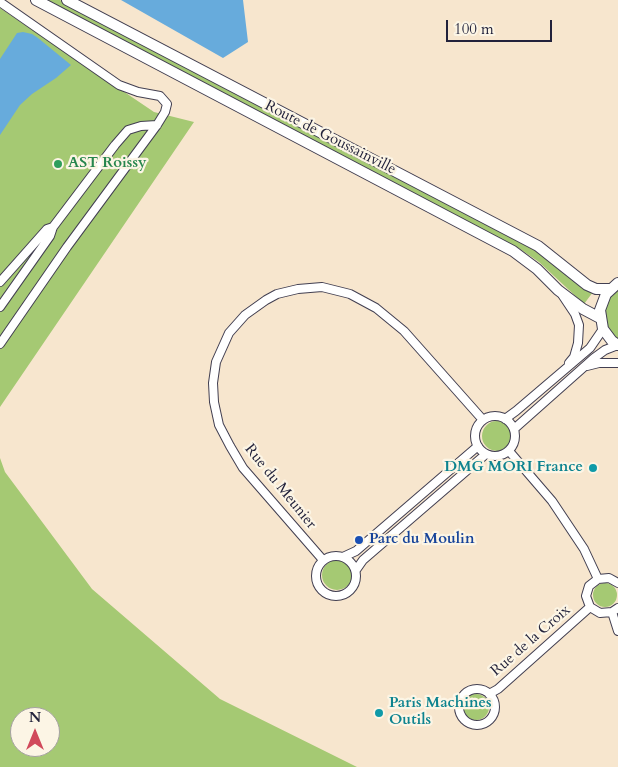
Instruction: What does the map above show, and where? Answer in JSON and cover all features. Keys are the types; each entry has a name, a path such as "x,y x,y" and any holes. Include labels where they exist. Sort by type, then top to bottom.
{"main road":[{"name":"Route de Goussainville","path":"36,0 513,251 537,269 558,290 600,318"},
{"name":"Route de Goussainville","path":"67,0 538,246 587,285 596,289 614,286"},
{"path":"614,286 602,302 600,318 603,329 612,341 618,345"}],"street":[{"path":"0,2 119,85 138,92 160,96 167,104 165,112 157,124 67,247 0,344"},
{"path":"0,307 50,236 53,227 128,130 157,124"},
{"path":"0,282 47,229 53,227"},
{"name":"Rue du Meunier","path":"323,560 243,468 219,425 214,402 213,383 216,362 222,345 245,315 266,300 298,289 322,287 350,294 376,308 404,331 483,420"},
{"path":"558,290 575,314 579,325 578,343 574,357 558,376"},
{"path":"505,419 590,348 603,329"},
{"path":"514,429 594,358 605,350 618,345"},
{"path":"585,367 599,363 618,364"},
{"path":"494,416 505,419 514,429 515,441 509,451 498,456 486,454 478,446 476,430 483,420 494,416"},
{"path":"343,556 353,564 357,577 352,589 340,596 328,594 323,591 316,580 317,569 323,560 356,551 478,446"},
{"path":"509,451 552,500 584,549 598,579"},
{"path":"356,570 363,560 486,454"},
{"path":"618,584 609,578 598,579 593,581 586,596 590,607 600,613 615,610 618,631"},
{"name":"Rue de la Croix","path":"489,694 498,689 590,607"},
{"path":"479,689 489,694 494,710 489,720 475,725 463,719 459,706 464,694 468,691 479,689"}],"green space":[{"path":"43,0 60,0 529,244 593,292 584,304 539,262 520,249"},
{"path":"0,8 154,112 194,122 0,407"},
{"path":"618,289 618,339 612,334 607,325 605,315 606,305"},
{"path":"497,421 508,425 512,436 508,447 497,451 486,447 482,436 486,425"},
{"path":"0,458 5,472 92,589 220,699 357,767 0,767"},
{"path":"337,560 348,564 352,575 348,586 337,590 326,586 322,575 326,564"},
{"path":"605,583 614,586 617,595 614,604 605,607 596,604 593,595 596,586"},
{"path":"476,694 485,698 489,707 485,716 476,720 467,716 463,707 467,698"}],"water":[{"path":"121,0 243,0 248,42 223,58"},
{"path":"23,32 38,38 71,65 20,105 0,135 0,59 17,33"}],"place":[{"name":"AST Roissy","path":"58,164"},
{"name":"DMG MORI France","path":"593,468"},
{"name":"Parc du Moulin","path":"359,540"},
{"name":"Paris Machines Outils","path":"379,713"}]}
